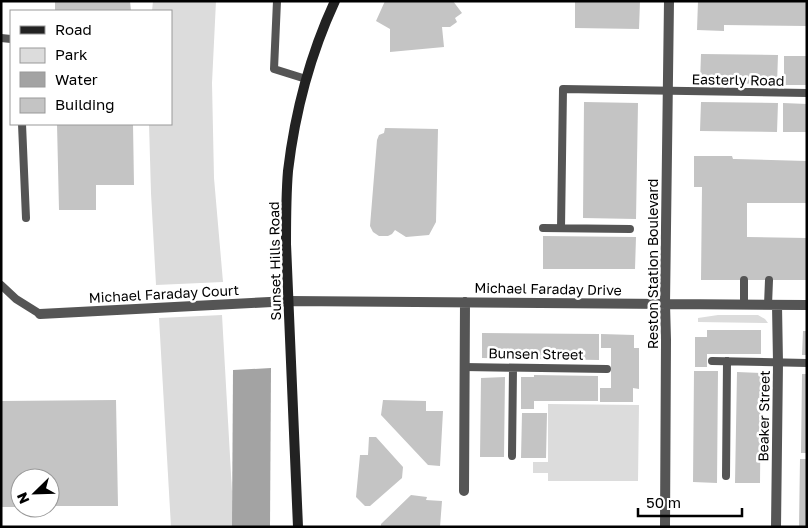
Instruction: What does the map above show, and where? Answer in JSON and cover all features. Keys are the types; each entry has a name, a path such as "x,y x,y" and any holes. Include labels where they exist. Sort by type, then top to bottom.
{"main road":[{"name":"Sunset Hills Road","path":"298,527 290,301 286,244 288,171 298,110 306,79 321,33 335,1"}],"street":[{"name":"Reston Station Boulevard","path":"665,527 666,340 664,304 669,1"},
{"name":"Michael Faraday Drive","path":"290,301 807,305"},
{"name":"Michael Faraday Court","path":"40,314 290,301"},
{"path":"464,491 465,302"},
{"name":"Beaker Street","path":"773,305 778,363 776,527"}],"lane":[{"path":"277,1 274,69 306,79"},
{"name":"Easterly Road","path":"561,228 563,89 807,93"},
{"path":"22,125 26,218"},
{"path":"543,228 630,229"},
{"path":"744,280 744,305"},
{"path":"769,280 773,305"},
{"path":"1,285 40,314"},
{"path":"712,362 807,363"},
{"path":"726,476 727,362"},
{"name":"Bunsen Street","path":"464,367 607,368"},
{"path":"512,456 513,368"}],"green space":[{"path":"153,1 216,1 212,83 214,178 223,282 156,285 149,125 172,125 172,10 152,10"},
{"path":"222,315 234,527 171,527 159,318"},
{"path":"718,315 758,315 768,323 698,322 698,318"},
{"path":"548,404 639,405 638,481 548,481 548,473 533,473 533,462 548,462"}],"water":[{"path":"271,368 270,527 232,527 233,370"}],"building":[{"path":"55,1 130,1 131,10 55,10"},
{"path":"385,1 453,1 462,13 455,18 457,22 450,27 442,27 444,47 390,52 390,29 376,21"},
{"path":"575,1 640,1 639,29 575,28"},
{"path":"698,1 807,1 807,26 724,25 724,31 697,30"},
{"path":"701,54 778,55 777,84 700,83"},
{"path":"784,56 807,56 807,85 784,85"},
{"path":"584,102 638,103 636,219 583,218"},
{"path":"701,102 778,103 777,132 700,131"},
{"path":"783,103 807,104 807,132 783,132"},
{"path":"57,125 133,125 134,185 96,185 96,210 59,210"},
{"path":"385,128 438,129 436,222 429,235 406,237 395,230 388,236 379,236 373,232 370,226 377,140 379,135 384,133"},
{"path":"694,156 732,156 733,159 807,161 807,203 747,203 747,237 807,238 807,280 701,280 702,187 694,187"},
{"path":"543,236 636,237 635,269 543,269"},
{"path":"707,330 761,330 761,354 707,354 707,367 695,367 695,337 707,337"},
{"path":"803,331 807,331 807,355 802,355"},
{"path":"482,333 599,334 599,360 482,358"},
{"path":"601,334 634,335 634,348 639,348 639,389 633,388 633,402 600,402 600,388 611,388 611,348 601,348"},
{"path":"694,371 718,371 717,483 693,482"},
{"path":"737,372 761,373 760,483 735,483"},
{"path":"802,374 807,374 807,453 801,453"},
{"path":"534,375 598,376 598,401 534,401 534,409 521,409 521,377 534,377"},
{"path":"505,377 504,457 480,457 481,378"},
{"path":"116,400 118,506 60,506 60,468 10,468 10,507 1,507 1,401"},
{"path":"383,400 426,401 426,411 443,411 440,466 428,465 381,415"},
{"path":"522,413 547,413 546,458 521,458"},
{"path":"369,437 376,437 403,467 402,478 370,506 365,506 356,497 360,455 368,455"},
{"path":"800,459 807,459 807,527 799,527"},
{"path":"411,495 427,497 426,500 442,501 440,527 381,527 381,524"}]}
